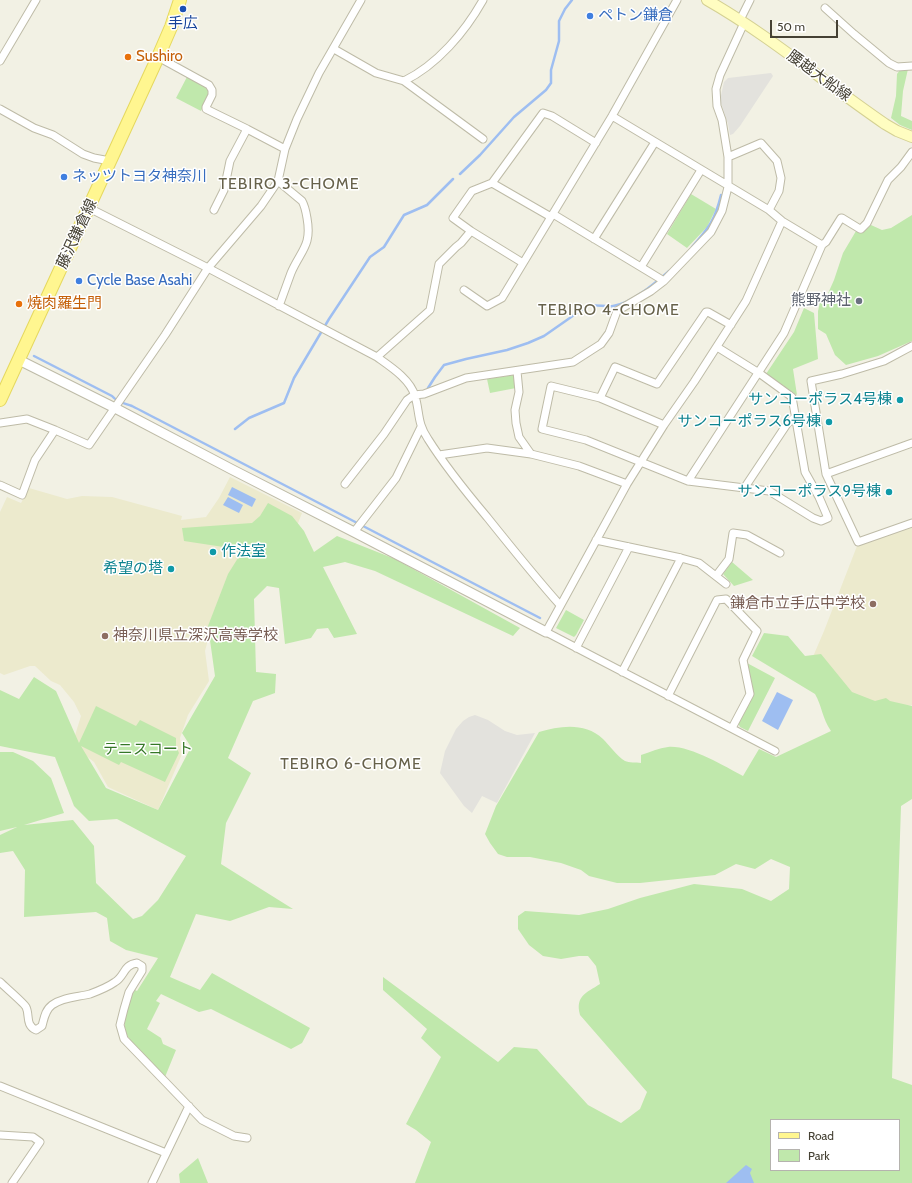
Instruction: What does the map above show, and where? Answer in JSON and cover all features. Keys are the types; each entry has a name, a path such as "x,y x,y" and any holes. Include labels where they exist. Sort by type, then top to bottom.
{"main road":[{"name":"藤沢鎌倉線","path":"0,400 158,57 171,27 180,0"},
{"name":"腰越大船線","path":"707,0 795,58 879,120 897,131 912,137"}],"street":[{"path":"0,61 36,0"},
{"path":"0,424 27,419 89,445 165,335 208,268 261,206 278,181 284,149 319,73 361,0"},
{"path":"404,81 422,72 459,36 483,0"},
{"path":"464,290 487,306 502,298 612,116 677,0"},
{"path":"345,484 384,434 407,400 414,395 424,394 466,378 573,362 601,344 609,333 617,311 651,291 664,281 711,232 722,211 728,187 728,157 722,120 717,106 716,89 720,75 750,0"},
{"path":"825,8 889,63 897,67 912,66"},
{"path":"334,49 376,73 404,81 483,139"},
{"path":"158,57 209,85 212,90 206,109 284,149"},
{"path":"0,108 34,128 53,135 83,154 110,161"},
{"path":"523,263 471,231 453,218 472,191 492,182 543,113 552,116 596,143"},
{"path":"612,116 728,187 769,210 782,221 822,245"},
{"path":"214,210 224,190 230,161 247,129"},
{"path":"594,239 655,142"},
{"path":"728,157 761,143 777,161 781,178 780,191 769,210"},
{"path":"688,481 784,333 822,245 826,242 841,218 860,229 866,224 888,180 902,167 912,152"},
{"path":"641,267 701,170"},
{"path":"278,181 302,200 308,227 307,243 292,272 279,306"},
{"path":"492,182 594,239 664,281"},
{"path":"89,208 208,268 377,357 399,374 407,383 414,395 421,427 439,455 468,494 560,605"},
{"path":"546,632 627,484 746,301 782,221"},
{"path":"377,357 430,310 439,264 462,243 471,231"},
{"path":"600,398 615,367 657,384 706,312 731,325"},
{"path":"912,346 884,361 842,374 811,381 826,474 858,542 912,523"},
{"path":"664,425 600,398 551,386 542,429 586,440 640,463 688,481 769,490 813,518 821,521 828,518 819,497 805,472 792,397 759,373 717,347"},
{"path":"19,360 115,408 775,751"},
{"path":"517,371 519,392 515,410 516,423 519,437 531,454"},
{"path":"745,487 787,424 796,416"},
{"path":"354,532 396,478 421,427"},
{"path":"0,485 22,495 35,460 55,430"},
{"path":"826,474 912,443"},
{"path":"439,455 487,448 531,454 579,466 627,484"},
{"path":"716,576 729,559 733,533 747,535 780,553"},
{"path":"596,540 699,563 726,584"},
{"path":"576,648 629,547"},
{"path":"622,672 682,558"},
{"path":"668,696 717,600 726,599 756,631 743,660 750,694 732,728"},
{"path":"0,982 26,1007 30,1026 36,1030 42,1026 45,1014 50,1006 58,1001 91,993 115,982 121,977 124,970 131,964 137,963 142,966 142,971 129,992 124,1009 120,1026 124,1039 202,1120 234,1136 247,1138"},
{"path":"0,1086 166,1153"},
{"path":"152,1183 189,1106"},
{"path":"0,1135 33,1138 40,1142 12,1183"}],"shaded area":[{"path":"771,73 773,76 740,126 733,134 730,135 720,100 724,82 728,78"},
{"name":"神奈川県立深沢高等学校","path":"230,477 302,513 291,541 213,620 205,651 209,681 188,715 180,738 182,754 158,810 108,787 94,762 72,745 81,716 74,702 60,685 51,681 35,666 30,666 4,675 0,673 0,512 7,497 21,503 29,488 67,499 82,496 112,497 182,516 181,520 206,517 219,498"},
{"name":"鎌倉市立手広中学校","path":"912,526 912,705 892,708 859,717 806,673 857,546"},
{"path":"475,715 488,720 505,731 517,735 535,733 497,803 482,796 472,813 464,806 440,773 445,751 456,729 463,721"}],"green space":[{"path":"908,69 903,91 901,116 912,121 912,130 900,125 891,118 896,96 897,74 900,70"},
{"path":"188,75 208,89 207,97 201,111 176,98"},
{"path":"691,194 716,209 707,227 687,248 667,234"},
{"path":"912,215 912,341 878,356 846,365 835,355 826,334 818,329 818,311 821,298 826,298 843,253 856,231 864,230 871,225 882,230 891,228"},
{"path":"804,308 814,313 818,359 793,369 797,395 766,374 794,332"},
{"path":"514,375 516,388 490,393 487,379"},
{"name":"テニスコート","path":"268,503 292,516 304,531 314,552 337,536 395,559 520,628 513,636 375,571 345,562 323,567 357,634 334,638 328,628 317,629 311,638 285,644 279,588 267,586 254,599 256,672 276,674 275,693 253,701 228,758 251,773 226,823 221,864 293,909 269,907 230,921 196,914 170,977 200,990 212,973 310,1028 302,1043 291,1049 211,1009 199,1012 161,994 156,1001 160,1003 147,1029 161,1038 163,1044 176,1050 165,1077 139,1050 127,1035 125,1030 126,1012 132,995 135,990 137,991 158,958 126,950 110,941 107,918 96,912 24,917 25,870 13,851 0,853 0,835 17,827 0,831 0,752 13,752 33,761 51,778 64,813 24,825 73,820 94,846 96,883 133,919 142,916 158,900 186,856 117,819 89,821 74,806 55,757 0,746 0,690 19,699 34,677 56,691 79,743 96,706 136,726 140,720 176,738 176,746 179,753 165,782 121,762 119,765 81,746 106,788 158,810 191,747 182,733 215,676 208,626 228,574 243,550 184,541 182,528 252,523 260,516"},
{"path":"732,562 753,580 734,586 723,574"},
{"path":"566,610 584,620 574,637 556,628"},
{"path":"764,633 788,636 805,656 821,654 852,692 875,701 886,698 890,701 912,706 912,799 901,806 892,1078 912,1085 912,1183 415,1183 431,1142 406,1124 441,1057 421,1038 427,1029 383,990 383,977 498,1062 514,1047 537,1049 588,1105 621,1123 640,1109 647,1092 580,1015 580,999 600,984 596,966 588,956 561,959 543,956 529,945 518,929 518,916 525,911 579,915 608,909 640,898 694,884 742,889 771,901 789,889 790,867 771,859 755,869 736,864 715,875 640,883 617,883 589,876 581,870 561,863 530,857 507,857 498,854 485,834 496,806 539,732 564,727 588,730 603,739 619,756 628,762 641,763 641,755 661,748 676,747 686,749 706,757 743,776 759,749 776,757 831,731 815,694 752,656"},
{"path":"747,663 775,678 748,731 740,727 738,723 754,694"},
{"path":"198,1158 208,1183 180,1183 179,1174"}],"water":[{"path":"232,487 256,499 252,507 228,495"},
{"path":"228,497 243,505 239,513 223,505"},
{"path":"777,692 793,700 778,730 762,721"},
{"path":"746,1165 752,1169 750,1173 754,1183 726,1183"}],"waterway":[{"path":"460,174 480,155 514,117 546,90 551,83 551,70 559,41 559,21 565,9 572,0"},
{"path":"235,429 249,418 284,403 294,378 329,319 370,257 384,247 404,215 427,205 453,179"},
{"path":"692,247 711,223 721,195"},
{"path":"428,388 444,365 507,350 528,343 544,336 587,306 613,306 635,297 669,271"},
{"path":"34,356 540,618"}],"place":[{"name":"手広","path":"183,9"},
{"name":"ペトン鎌倉","path":"590,16"},
{"name":"Sushiro","path":"128,57"},
{"name":"ネッツトヨタ神奈川","path":"64,177"},
{"name":"Cycle Base Asahi","path":"79,281"},
{"name":"熊野神社","path":"859,301"},
{"name":"焼肉羅生門","path":"19,304"},
{"name":"サンコーポラス4号棟","path":"900,400"},
{"name":"サンコーポラス6号棟","path":"829,422"},
{"name":"サンコーポラス9号棟","path":"889,492"},
{"name":"作法室","path":"213,552"},
{"name":"希望の塔","path":"171,569"},
{"name":"鎌倉市立手広中学校","path":"873,604"},
{"name":"神奈川県立深沢高等学校","path":"105,636"}],"district":[{"name":"TEBIRO 3-CHOME","path":"289,184"},
{"name":"TEBIRO 4-CHOME","path":"609,310"},
{"name":"TEBIRO 6-CHOME","path":"351,764"}]}
